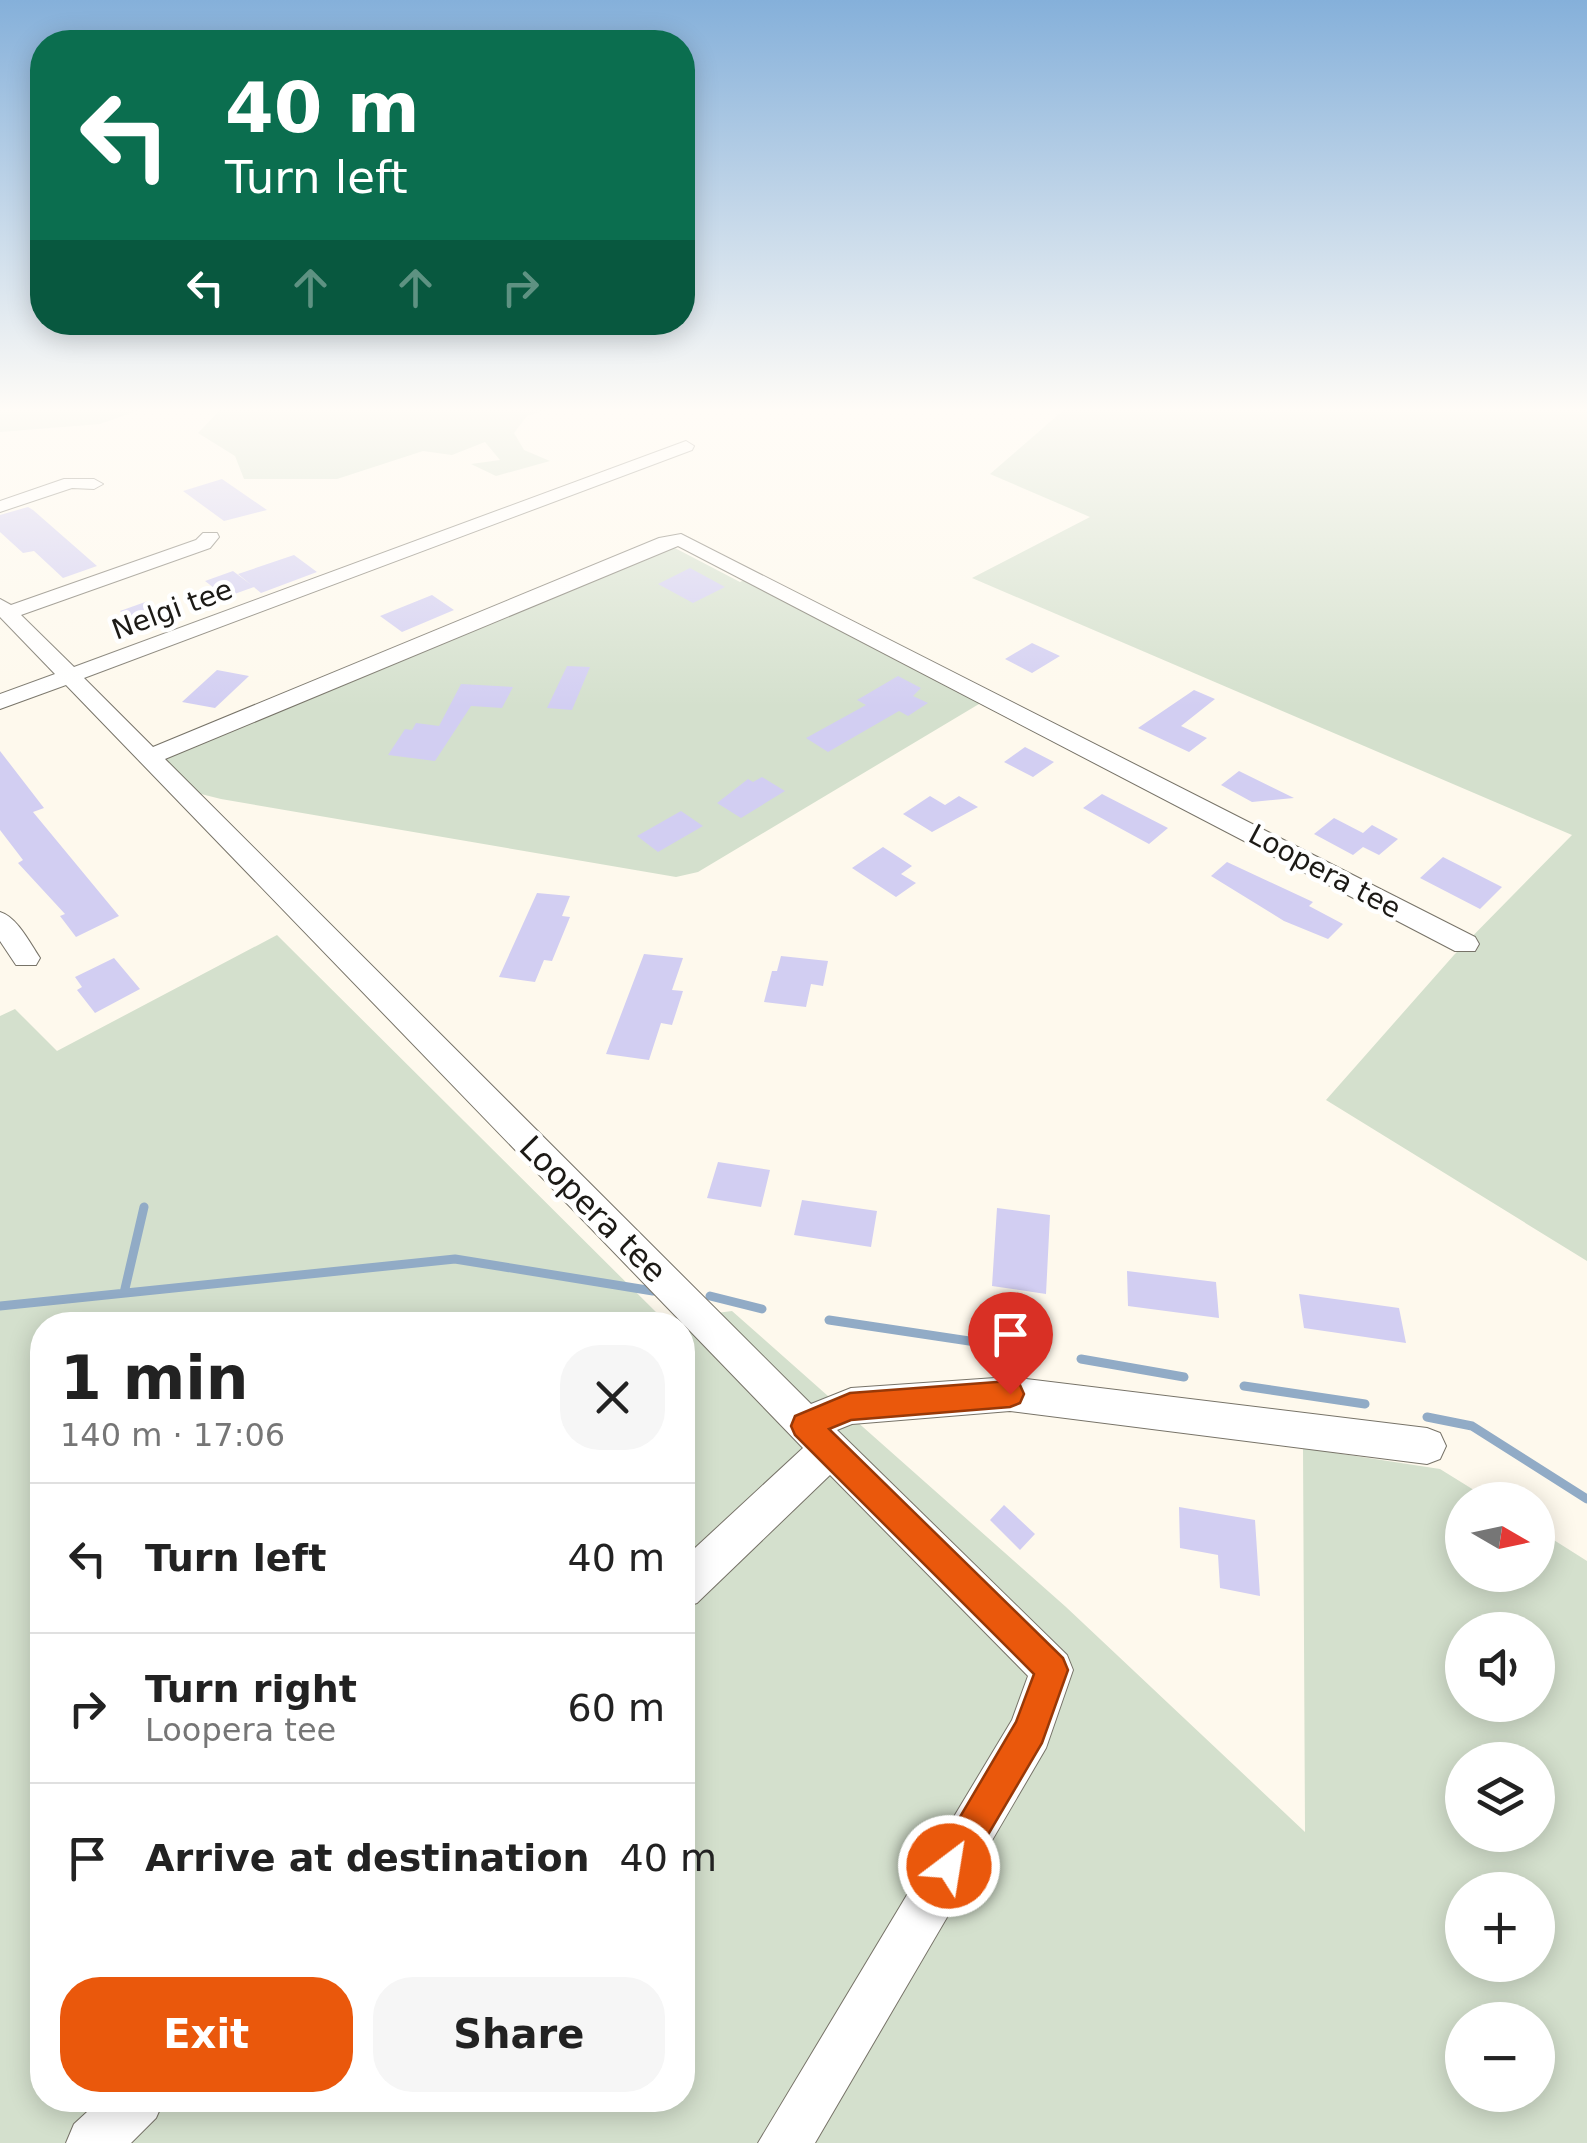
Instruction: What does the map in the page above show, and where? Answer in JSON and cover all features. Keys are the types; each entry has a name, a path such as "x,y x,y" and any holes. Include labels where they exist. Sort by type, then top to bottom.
{"street":[{"name":"Nelgi tee","path":"0,702 523,507"},
{"path":"4,609 203,544 210,537"},
{"name":"Loopera tee","path":"151,756 666,542 681,540 1464,944"},
{"name":"Loopera tee","path":"4,609 1052,1670 1030,1732 785,2143"},
{"path":"0,920 26,958"},
{"path":"695,1574 850,1406 1010,1394 1427,1446"},
{"path":"93,2143 125,2112"}],"green space":[{"path":"1067,507 1587,507 1587,1261 1326,1100 1454,955 1572,835 972,578 1090,517"},
{"path":"671,546 740,582 750,577 979,699 979,704 698,872 676,877 221,799 193,792 164,764 166,758"},
{"path":"277,935 656,1312 30,1312 30,2112 695,2112 695,1316 732,1311 1066,1607 1305,1832 1303,1448 1440,1469 1461,1482 1445,1482 1445,1592 1555,1592 1555,1541 1587,1561 1587,2143 0,2143 0,1016 15,1009 57,1051"}],"building":[{"path":"28,507 97,566 63,578 34,551 23,553 0,532 0,515"},
{"path":"205,507 267,510 224,521"},
{"path":"294,555 317,572 261,593 238,574"},
{"path":"690,568 725,587 693,603 658,584"},
{"path":"233,571 254,587 226,597 205,581"},
{"path":"432,595 454,610 402,632 380,616"},
{"path":"148,601 168,618 139,628 120,611"},
{"path":"1032,643 1060,656 1032,673 1005,659"},
{"path":"567,666 590,667 572,710 547,708"},
{"path":"217,670 249,676 215,708 182,702"},
{"path":"898,676 921,688 913,696 928,703 908,716 899,711 828,752 806,738 866,705 857,700"},
{"path":"461,684 513,687 502,708 471,706 435,761 388,755 405,729 412,730 416,723 439,726"},
{"path":"1194,690 1215,699 1181,726 1207,738 1189,752 1138,728"},
{"path":"1025,747 1054,762 1033,777 1004,762"},
{"path":"0,751 44,808 33,812 119,916 76,937 60,916 65,914 18,863 23,860 0,830"},
{"path":"1239,771 1294,798 1252,802 1221,785"},
{"path":"762,777 785,791 741,818 717,803 748,779 753,782"},
{"path":"1102,794 1168,828 1149,844 1083,808"},
{"path":"930,796 945,805 959,796 978,807 932,832 903,814"},
{"path":"681,811 703,826 658,852 637,836"},
{"path":"1334,818 1363,833 1372,825 1398,839 1379,855 1363,847 1353,855 1314,834"},
{"path":"883,847 912,866 901,874 916,883 896,897 852,868"},
{"path":"1443,857 1502,887 1480,909 1420,878"},
{"path":"1227,862 1313,902 1309,906 1343,924 1328,939 1284,921 1211,876"},
{"path":"537,893 570,896 562,916 570,917 552,961 544,960 535,982 499,977"},
{"path":"644,954 683,958 672,990 683,991 672,1025 661,1023 649,1060 606,1054"},
{"path":"781,956 828,961 823,986 811,984 806,1007 764,1002 772,971 777,971"},
{"path":"114,958 140,989 95,1013 77,990 82,987 75,977"},
{"path":"718,1162 770,1170 761,1207 707,1198"},
{"path":"802,1200 877,1211 871,1247 794,1235"},
{"path":"997,1208 1050,1215 1046,1294 992,1286"},
{"path":"1127,1271 1216,1282 1219,1318 1128,1306"},
{"path":"1299,1294 1399,1308 1406,1343 1304,1328"},
{"path":"1004,1505 1035,1534 1020,1550 990,1520"},
{"path":"1179,1507 1255,1520 1260,1596 1220,1588 1218,1555 1180,1548"}],"waterway":[{"path":"124,1293 144,1207"},
{"path":"0,1306 455,1259 653,1291"},
{"path":"710,1296 762,1309"},
{"path":"829,1320 996,1345"},
{"path":"1081,1359 1184,1377"},
{"path":"1244,1386 1365,1404"},
{"path":"1427,1417 1472,1426 1587,1499"}],"route":[{"path":"949,1866 1030,1732 1052,1670 806,1426 850,1406 1010,1394"}]}
